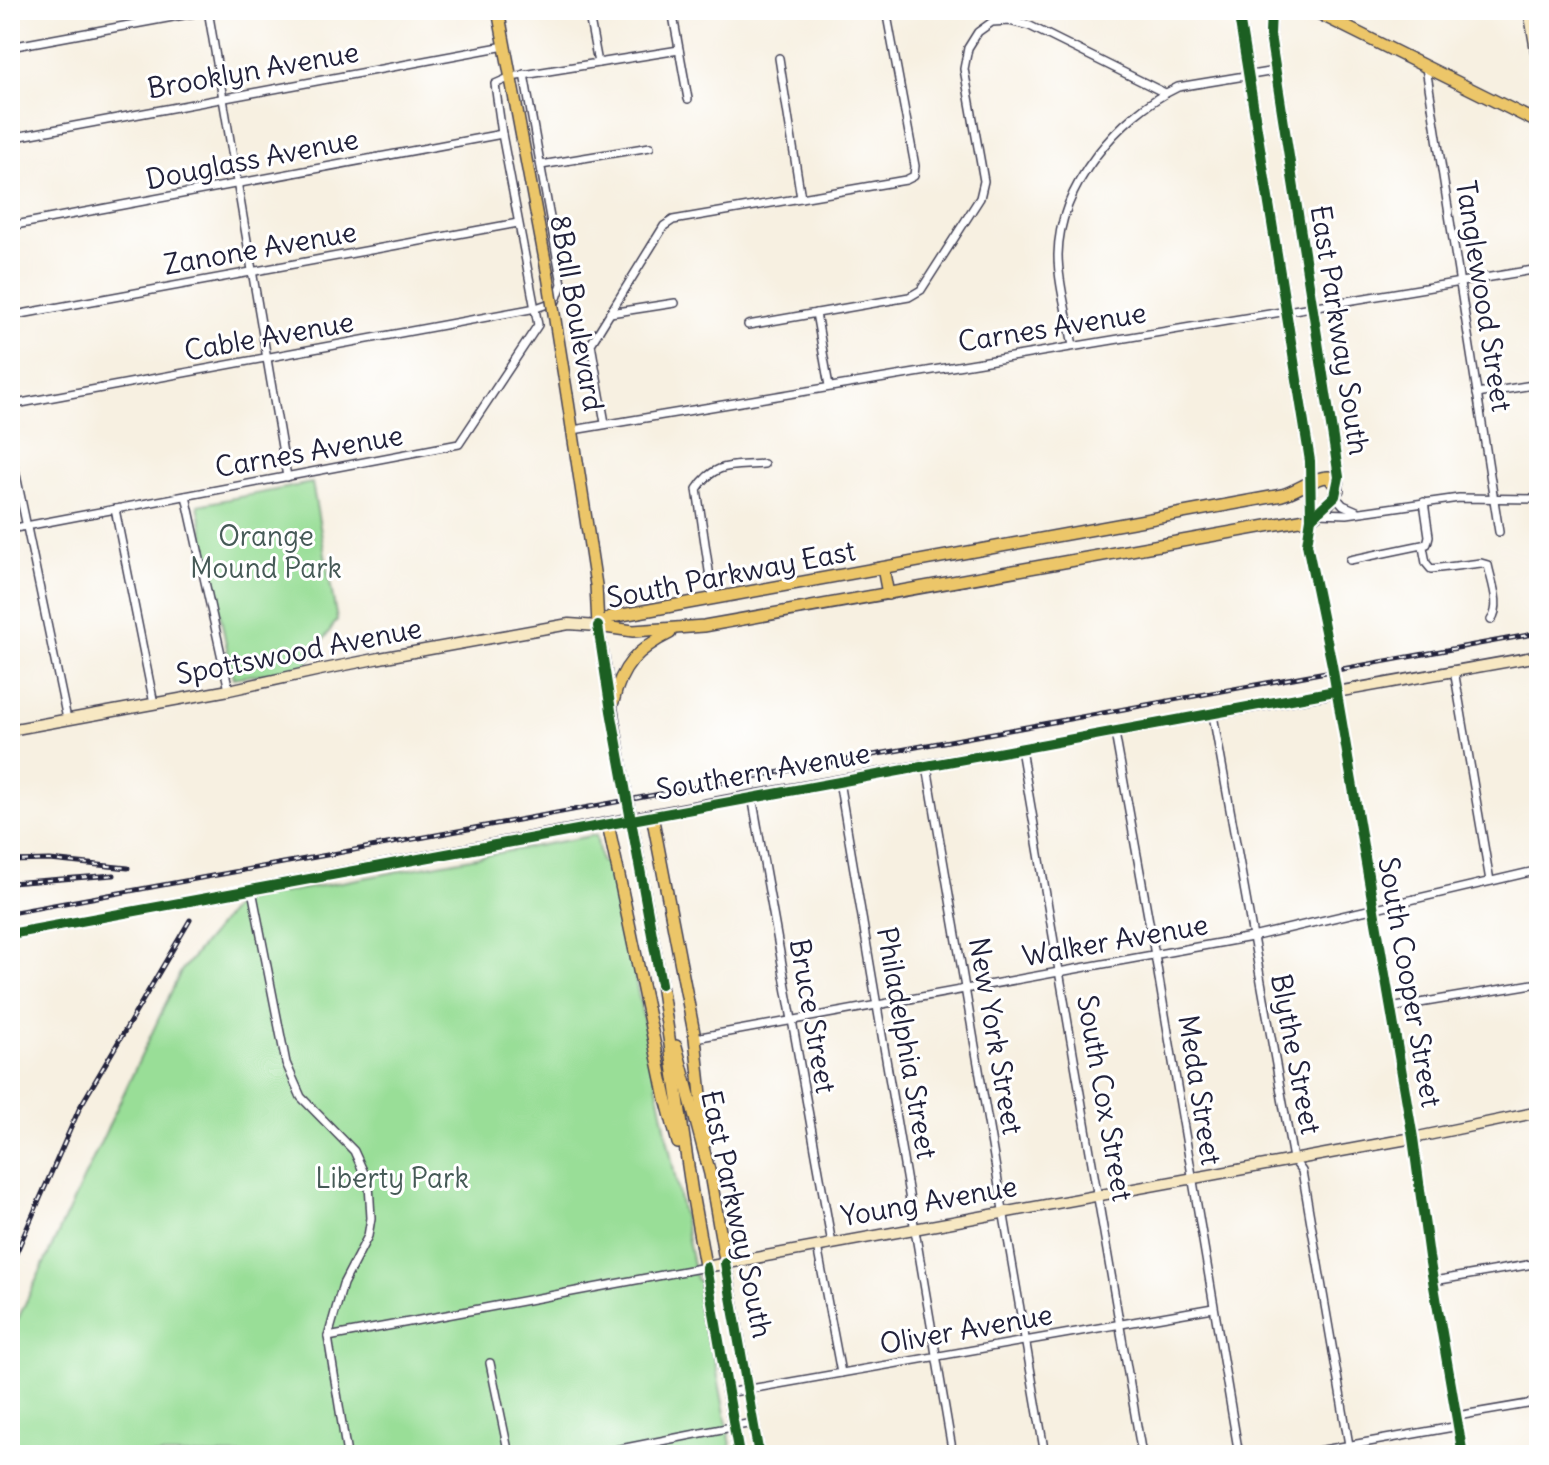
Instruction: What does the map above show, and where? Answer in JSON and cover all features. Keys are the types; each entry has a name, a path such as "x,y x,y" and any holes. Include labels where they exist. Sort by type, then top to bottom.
{"main road":[{"name":"8Ball Boulevard","path":"498,10 548,276 596,585 598,626"},
{"name":"East Parkway South","path":"1238,10 1310,461 1315,516"},
{"name":"East Parkway South","path":"1271,10 1270,35 1275,71 1336,455 1337,493 1315,516"},
{"path":"1312,10 1539,123"},
{"path":"1529,10 1539,68"},
{"path":"1310,482 1321,476 1329,477 1337,493"},
{"name":"South Parkway East","path":"598,626 611,617 1282,495 1300,490 1310,482"},
{"name":"South Parkway East","path":"598,626 633,631 675,630 1315,516"},
{"name":"South Cooper Street","path":"1315,516 1307,544 1413,1138 1463,1455"},
{"path":"883,568 888,594"},
{"name":"Spottswood Avenue","path":"10,730 569,624 598,626"},
{"name":"East Parkway South","path":"598,626 660,980 692,1193 739,1455"},
{"path":"611,711 621,674 629,661 648,644 675,630"},
{"name":"Southern Avenue","path":"10,934 752,796 1539,656"},
{"path":"652,815 695,1038 710,1174"},
{"path":"608,824 666,1098 692,1193"},
{"name":"East Parkway South","path":"660,980 710,1174 759,1455"},
{"name":"Young Avenue","path":"706,1267 1413,1138 1539,1112"}],"street":[{"path":"10,47 209,10 287,477"},
{"path":"588,10 598,63"},
{"path":"672,10 688,99"},
{"path":"605,423 591,344 664,226 673,220 906,180 914,176 915,166 886,10"},
{"path":"748,325 909,297 921,290 980,198 984,181 964,69 968,48 978,32 992,22 1009,21 1030,26 1165,93"},
{"name":"Brooklyn Avenue","path":"10,138 505,46"},
{"path":"524,74 562,284 556,301 536,308 518,223 495,84 524,74 679,50"},
{"path":"779,58 801,198"},
{"name":"Tanglewood Street","path":"1426,68 1499,532"},
{"path":"1073,346 1058,257 1061,227 1074,190 1096,156 1117,131 1165,93 1178,87 1275,71"},
{"name":"Douglass Avenue","path":"10,226 502,134"},
{"path":"541,165 650,147"},
{"name":"Zanone Avenue","path":"10,316 518,223"},
{"name":"Carnes Avenue","path":"573,430 1539,269"},
{"path":"610,313 675,303"},
{"name":"Carnes Avenue","path":"10,529 459,444 538,325 536,308"},
{"name":"Cable Avenue","path":"10,405 536,308"},
{"path":"816,313 829,386"},
{"path":"1477,394 1539,384"},
{"path":"10,446 67,719"},
{"path":"713,598 697,489 706,474 715,469 764,464"},
{"path":"1337,493 1343,505 1360,511"},
{"path":"186,496 229,690"},
{"path":"1315,516 1459,498 1539,499"},
{"path":"1424,502 1429,536 1423,547 1426,563 1431,569 1481,563 1488,565 1496,606 1496,615 1491,620"},
{"path":"115,509 154,704"},
{"path":"1350,560 1423,547"},
{"path":"1454,670 1490,881"},
{"name":"Blythe Street","path":"1213,715 1293,1159 1302,1171 1349,1445"},
{"name":"Meda Street","path":"1115,733 1239,1455"},
{"name":"South Cox Street","path":"1021,749 1142,1455"},
{"name":"New York Street","path":"927,766 1045,1455"},
{"name":"Philadelphia Street","path":"839,781 953,1455"},
{"name":"Bruce Street","path":"752,796 832,1244"},
{"name":"Walker Avenue","path":"695,1038 1252,937 1539,870"},
{"path":"252,890 286,1063 301,1097 354,1151 369,1184 371,1218 368,1236 343,1284 328,1337 347,1455"},
{"path":"1390,1008 1539,983"},
{"path":"817,1246 841,1373"},
{"path":"1434,1281 1539,1263"},
{"name":"Young Avenue","path":"328,1337 706,1267"},
{"name":"Oliver Avenue","path":"727,1393 1213,1308"},
{"path":"490,1363 509,1455"},
{"path":"1295,1455 1539,1402"},
{"path":"590,1455 752,1423"}],"green space":[{"name":"Orange Mound Park","path":"312,483 337,620 304,668 233,678 198,505"},
{"name":"Liberty Park","path":"596,835 601,862 612,864 694,1270 700,1282 731,1445 728,1455 10,1455 10,1336 181,971 239,901"}],"railway":[{"path":"10,913 1539,633"},
{"path":"10,861 50,860 128,868"},
{"path":"10,883 114,875"},
{"path":"10,1267 80,1107 190,920"}],"cycle path":[{"path":"1238,10 1310,461 1311,518 1307,544 1332,665 1413,1138 1429,1257 1463,1455"},
{"path":"1271,10 1270,35 1339,477 1335,496 1311,518"},
{"path":"598,626 661,984"},
{"path":"10,934 1335,691"},
{"path":"725,1263 759,1455"},
{"path":"706,1267 739,1455"}]}
